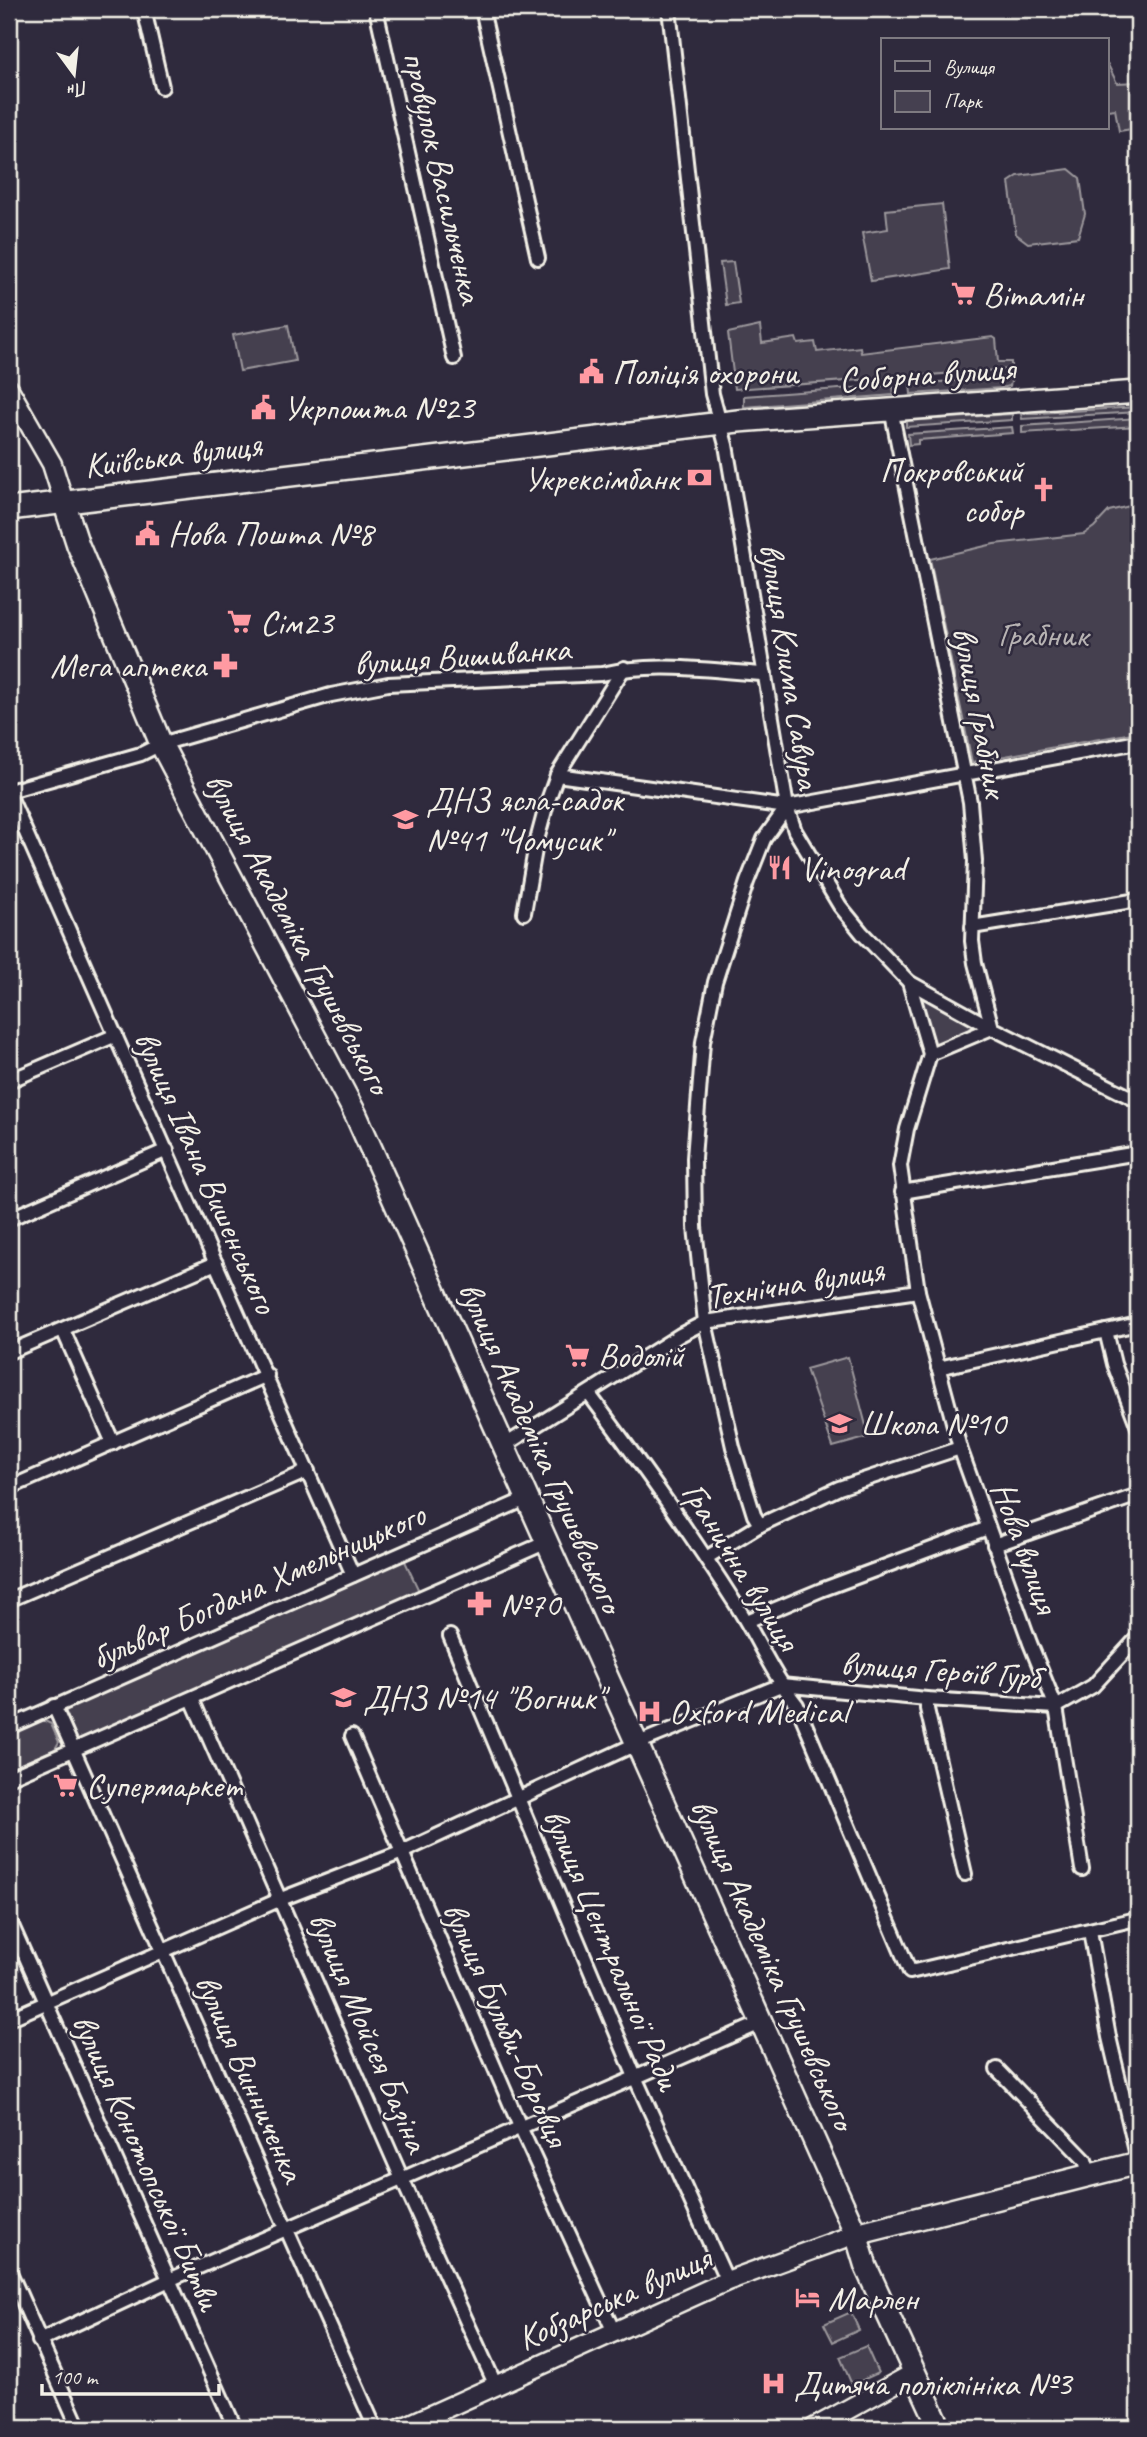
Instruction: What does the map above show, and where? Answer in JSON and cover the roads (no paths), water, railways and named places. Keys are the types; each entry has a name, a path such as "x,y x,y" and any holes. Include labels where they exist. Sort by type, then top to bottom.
{"main road":[{"name":"Соборна вулиця","path":"719,423 1138,392"},
{"name":"Київська вулиця","path":"9,509 719,423"},
{"name":"вулиця Академіка Грушевського","path":"64,502 78,545 161,744 333,1069 399,1207 763,2022 856,2234 866,2267 940,2428"},
{"path":"856,2234 1138,2162"}],"street":[{"path":"144,9 162,87"},
{"name":"провулок Васильченка","path":"376,9 454,358"},
{"path":"482,9 538,258"},
{"name":"вулиця Клима Савура","path":"669,9 712,394 726,445 787,807 764,839 747,882 715,982 705,1030 694,1158 694,1193 705,1322 733,1447 754,1515 760,1525"},
{"path":"9,389 52,464 64,502"},
{"name":"вулиця Грабник","path":"891,409 964,774 974,836 972,927 975,963 992,1028"},
{"name":"вулиця Вишиванка","path":"9,790 141,754 161,744 331,695 388,684 602,674 624,668 651,666 765,674"},
{"path":"523,913 536,844 556,775 624,668"},
{"path":"556,775 787,807 1138,742"},
{"name":"вулиця Івана Вишенського","path":"9,790 353,1574"},
{"path":"787,807 795,831 841,906 862,933 909,982 992,1028 1138,1101"},
{"path":"972,927 1138,900"},
{"path":"909,982 930,1054 992,1028"},
{"path":"9,1081 116,1035"},
{"name":"Нова вулиця","path":"930,1054 907,1129 900,1166 918,1291 960,1448 1030,1643 1056,1707 1082,1869"},
{"path":"9,1219 167,1150"},
{"path":"902,1192 1138,1153"},
{"path":"9,1352 216,1263"},
{"name":"Технічна вулиця","path":"505,1445 705,1322 918,1291"},
{"path":"937,1368 1138,1324"},
{"path":"63,1330 113,1443"},
{"path":"1106,1331 1114,1364 1138,1427"},
{"path":"9,1488 267,1375"},
{"name":"Гранична вулиця","path":"589,1394 652,1478 706,1558 747,1621 781,1685 797,1705 910,1972 1090,1931"},
{"path":"706,1558 760,1525 839,1488 960,1448"},
{"path":"9,1600 308,1471"},
{"path":"994,1545 1138,1495"},
{"name":"бульвар Богдана Хмельницького","path":"9,1727 528,1497"},
{"path":"747,1621 821,1590 988,1528"},
{"path":"9,1779 547,1542"},
{"name":"вулиця Центральної Ради","path":"450,1636 635,2077 727,2281"},
{"name":"вулиця Героїв Гурб","path":"9,2019 281,1899 400,1853 638,1743 781,1685 928,1699 1056,1707 1093,1686 1138,1637"},
{"name":"вулиця Мойсея Базіна","path":"192,1699 402,2179 496,2386"},
{"path":"928,1699 965,1874"},
{"path":"54,1706 72,1750"},
{"name":"вулиця Бульби-Боровця","path":"352,1736 520,2129 614,2332"},
{"name":"вулиця Винниченка","path":"72,1750 375,2428"},
{"name":"вулиця Конотопської Битви","path":"9,1919 235,2428"},
{"path":"1136,1919 1090,1931 1109,2037 1138,2162"},
{"path":"39,2341 285,2228 763,2022"},
{"path":"997,2069 1086,2160 1090,2176"},
{"name":"Кобзарська вулиця","path":"402,2428 727,2281 856,2234"},
{"path":"9,2270 79,2428"},
{"path":"814,2428 915,2373"}],"place":[{"name":"Вітамін","path":"963,294"},
{"name":"Поліцiя охорони","path":"592,372"},
{"name":"Укрпошта №23","path":"263,407"},
{"name":"Укрексімбанк","path":"699,478"},
{"name":"Покровський собор","path":"1043,490"},
{"name":"Нова Пошта №8","path":"148,533"},
{"name":"Сім23","path":"240,622"},
{"name":"Мега аптека","path":"226,665"},
{"name":"ДНЗ ясла-садок №41 \"Чомусик\"","path":"406,819"},
{"name":"Vinograd","path":"780,868"},
{"name":"Водолій","path":"578,1355"},
{"name":"Школа №10","path":"840,1423"},
{"name":"№70","path":"480,1604"},
{"name":"ДНЗ №14 \"Вогник\"","path":"343,1697"},
{"name":"Oxford Medical","path":"649,1711"},
{"name":"Супермаркет","path":"66,1785"},
{"name":"Марлен","path":"808,2298"},
{"name":"Дитяча поліклініка №3","path":"774,2383"}],"park label":[{"name":"Грабник","path":"1043,634"}]}
